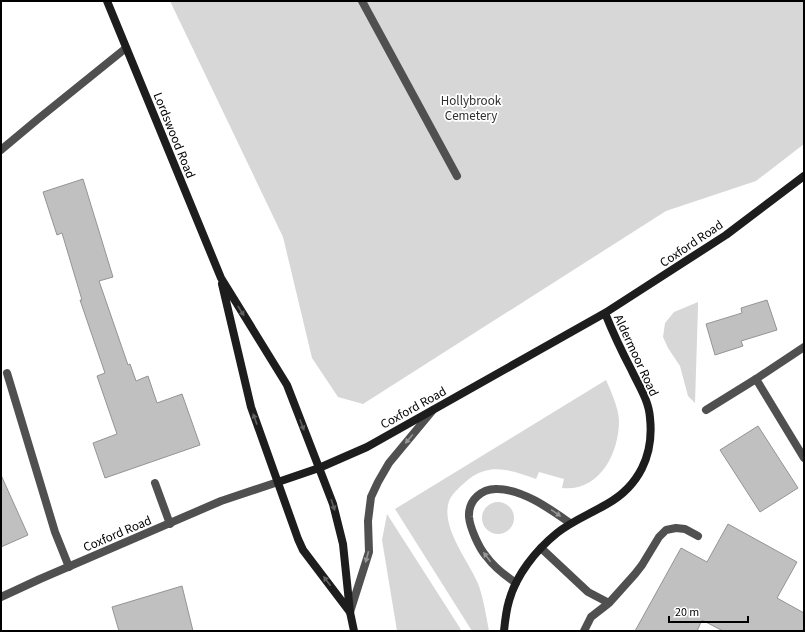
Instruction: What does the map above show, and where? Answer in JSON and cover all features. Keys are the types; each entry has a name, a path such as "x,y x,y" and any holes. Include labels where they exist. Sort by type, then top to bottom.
{"street":[{"name":"Lordswood Road","path":"107,1 221,278 287,385 333,504 343,544 350,612 354,631"},
{"path":"362,1 457,176"},
{"path":"1,150 126,48"},
{"name":"Coxford Road","path":"1,597 221,501 319,468 367,447 605,313 726,235 804,176"},
{"name":"Lordswood Road","path":"221,278 250,407 298,539 303,550 350,612"},
{"name":"Aldermoor Road","path":"504,631 509,601 516,583 541,548 570,523 608,504 622,493 638,477 647,460 650,440 650,418 645,396 615,338 605,313"},
{"path":"706,410 804,347"},
{"path":"7,373 55,532 69,567"},
{"path":"756,379 804,458"},
{"path":"350,612 369,552 368,521 371,497 389,463 434,409"},
{"path":"155,483 170,524"},
{"path":"516,583 500,572 485,556 472,530 469,516 470,506 475,498 483,491 498,489 518,494 542,503 570,523"},
{"path":"584,631 591,617 609,603 642,565 659,537 666,530 676,528 698,536"},
{"path":"541,548 588,592 609,603"}],"green space":[{"name":"Hollybrook Cemetery","path":"170,1 804,1 804,144 756,181 666,211 363,404 338,397 312,358 283,237"},
{"path":"698,302 695,403 688,396 680,366 668,348 663,337 665,323 674,312"},
{"path":"606,380 618,411 618,434 611,458 596,477 587,484 575,488 562,488 564,479 539,472 536,479 511,471 494,469 477,474 469,479 458,489 449,501 447,511 452,533 479,586 489,631 472,631 395,509"},
{"path":"498,502 509,507 514,518 509,529 498,534 487,529 482,518 487,507"},
{"path":"387,514 461,631 397,631 382,540"}],"building":[{"path":"83,179 113,277 99,281 128,365 130,364 136,381 148,376 157,403 182,394 200,445 105,478 93,443 117,434 97,376 105,373 80,300 82,300 62,233 57,235 43,192"},
{"path":"767,300 777,330 741,341 743,346 715,355 706,324 742,313 741,308"},
{"path":"758,426 798,488 760,512 720,450"},
{"path":"1,475 28,535 1,547"},
{"path":"728,524 797,562 777,598 804,613 804,631 723,631 702,620 697,631 635,631 681,548 707,562"},
{"path":"182,586 193,631 119,631 112,607"}]}
